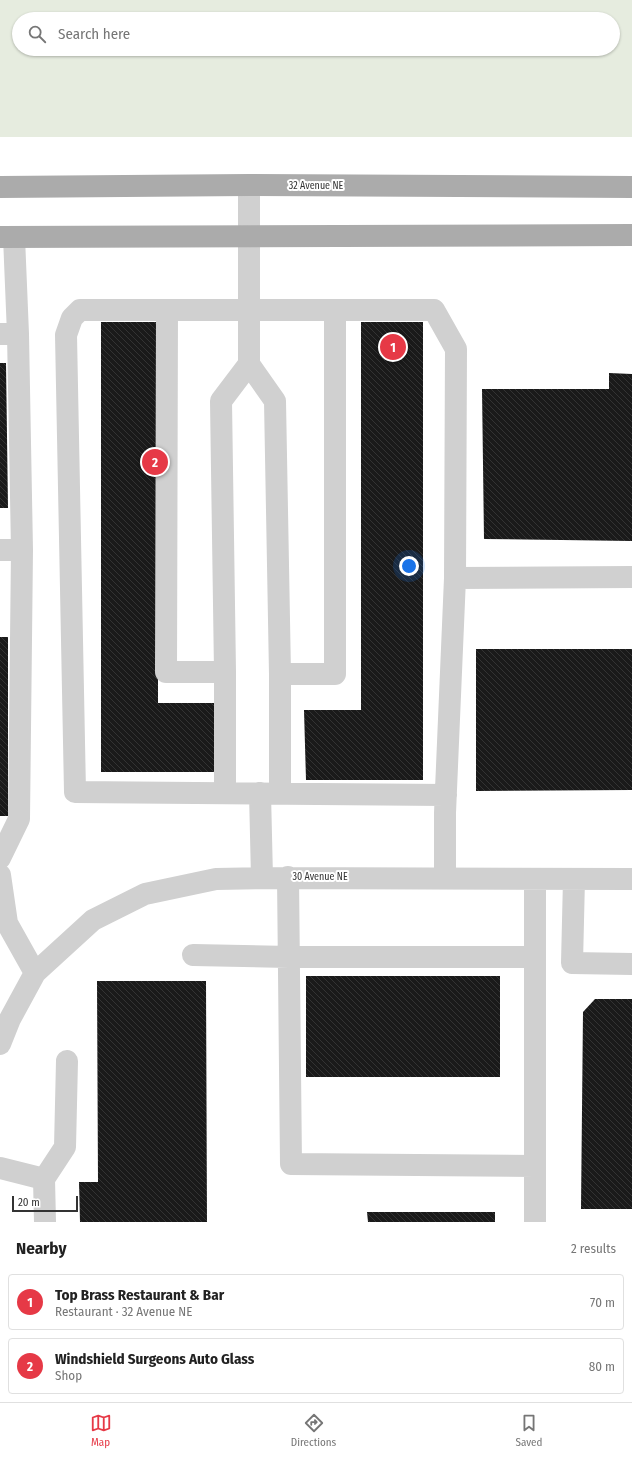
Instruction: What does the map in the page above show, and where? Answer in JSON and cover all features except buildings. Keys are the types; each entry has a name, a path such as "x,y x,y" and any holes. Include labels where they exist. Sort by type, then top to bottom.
{"main road":[{"name":"32 Avenue NE","path":"0,187 249,185 632,187"},
{"path":"7,237 632,235"}],"street":[{"path":"249,185 249,364 275,400 280,674 262,878"},
{"path":"0,858 19,819 22,550 9,334 7,237"},
{"path":"445,878 446,795 455,578 456,349 434,310 80,310 72,318 66,336 75,792 446,795"},
{"path":"167,310 166,672 225,672"},
{"path":"280,674 334,674 335,310"},
{"path":"225,793 225,672 221,401 249,364"},
{"path":"0,550 22,550"},
{"path":"455,578 632,577"},
{"path":"0,875 7,923 36,973"},
{"path":"288,877 292,1164 535,1166"},
{"name":"30 Avenue NE","path":"0,1044 10,1019 36,973 93,920 145,894 216,879 288,877 632,879"},
{"path":"535,879 535,1222"},
{"path":"574,879 572,963 632,964"},
{"path":"193,955 289,957 535,957"},
{"path":"45,1222 44,1179 65,1147 67,1061"},
{"path":"0,1168 44,1179"}],"shaded area":[{"path":"0,0 632,0 632,137 0,137"}],"place":[{"name":"Top Brass Restaurant & Bar","path":"393,347"},
{"name":"Windshield Surgeons Auto Glass","path":"155,462"}]}
